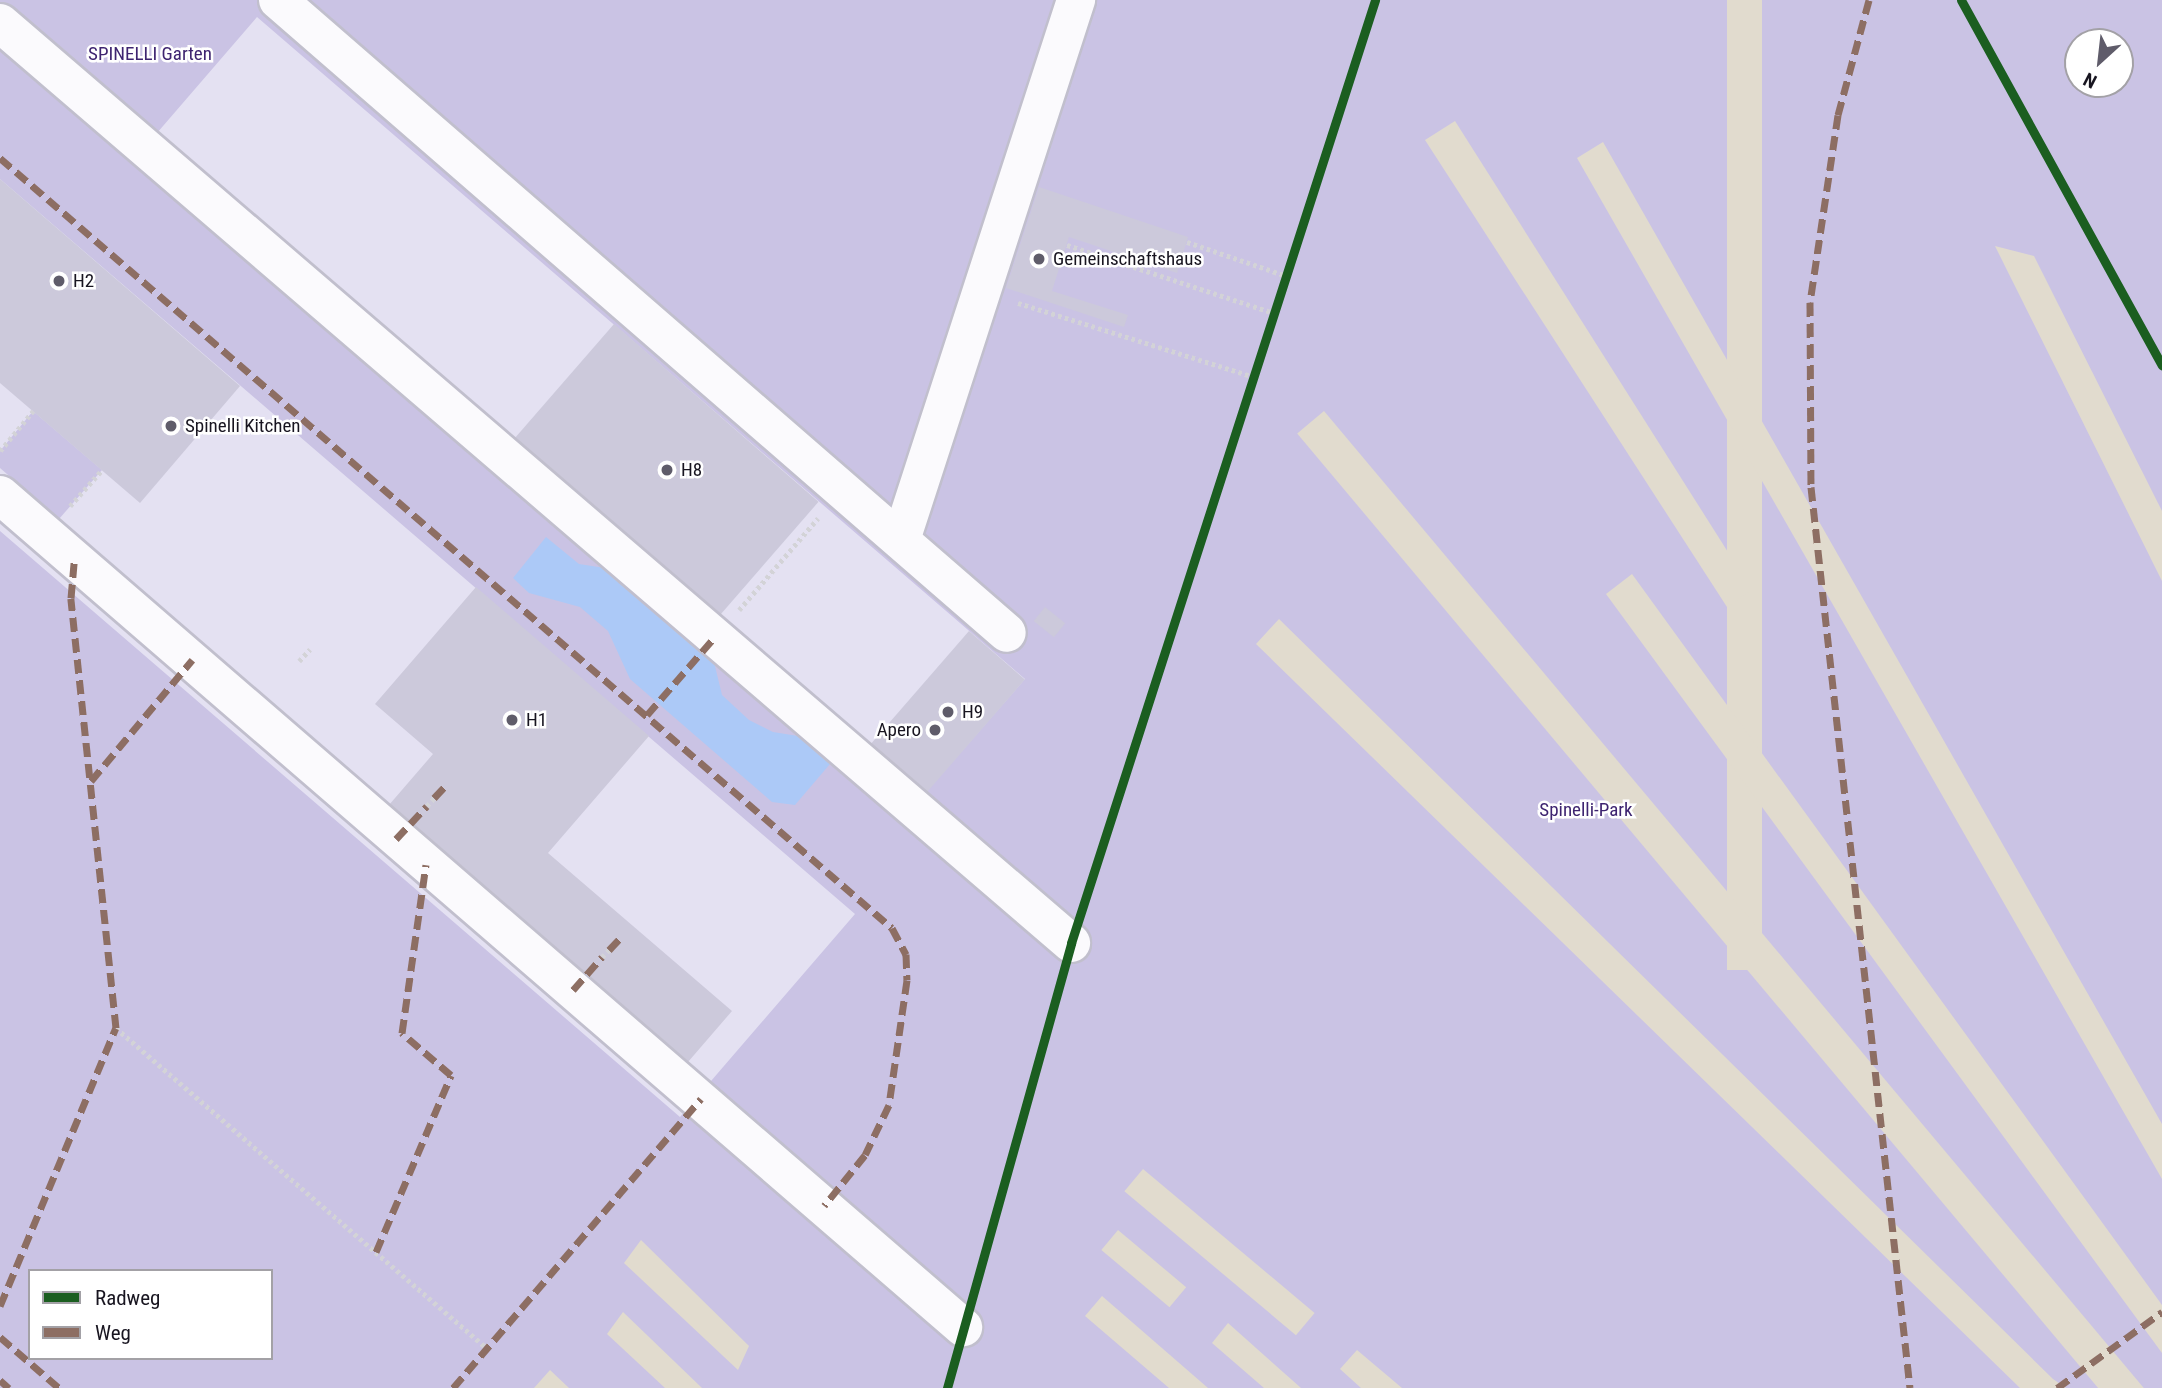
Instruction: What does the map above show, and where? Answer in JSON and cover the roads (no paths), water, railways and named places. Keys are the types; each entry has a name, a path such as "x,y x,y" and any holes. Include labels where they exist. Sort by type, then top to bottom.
{"lane":[{"path":"278,0 1007,634"},
{"path":"901,540 1076,0"},
{"path":"0,23 713,639 1071,943"},
{"path":"0,495 963,1327"}],"water":[{"path":"546,537 579,564 605,568 714,662 722,695 749,720 773,732 798,736 830,764 795,805 772,802 630,679 608,631 580,607 529,593 513,578"}],"place":[{"name":"Gemeinschaftshaus","path":"1039,259"},
{"name":"H2","path":"59,281"},
{"name":"Spinelli Kitchen","path":"171,426"},
{"name":"H8","path":"667,470"},
{"name":"H9","path":"948,712"},
{"name":"H1","path":"512,720"},
{"name":"Apero","path":"935,730"}],"park label":[{"name":"SPINELLI Garten","path":"150,54"},
{"name":"Spinelli-Park","path":"1586,810"}]}
